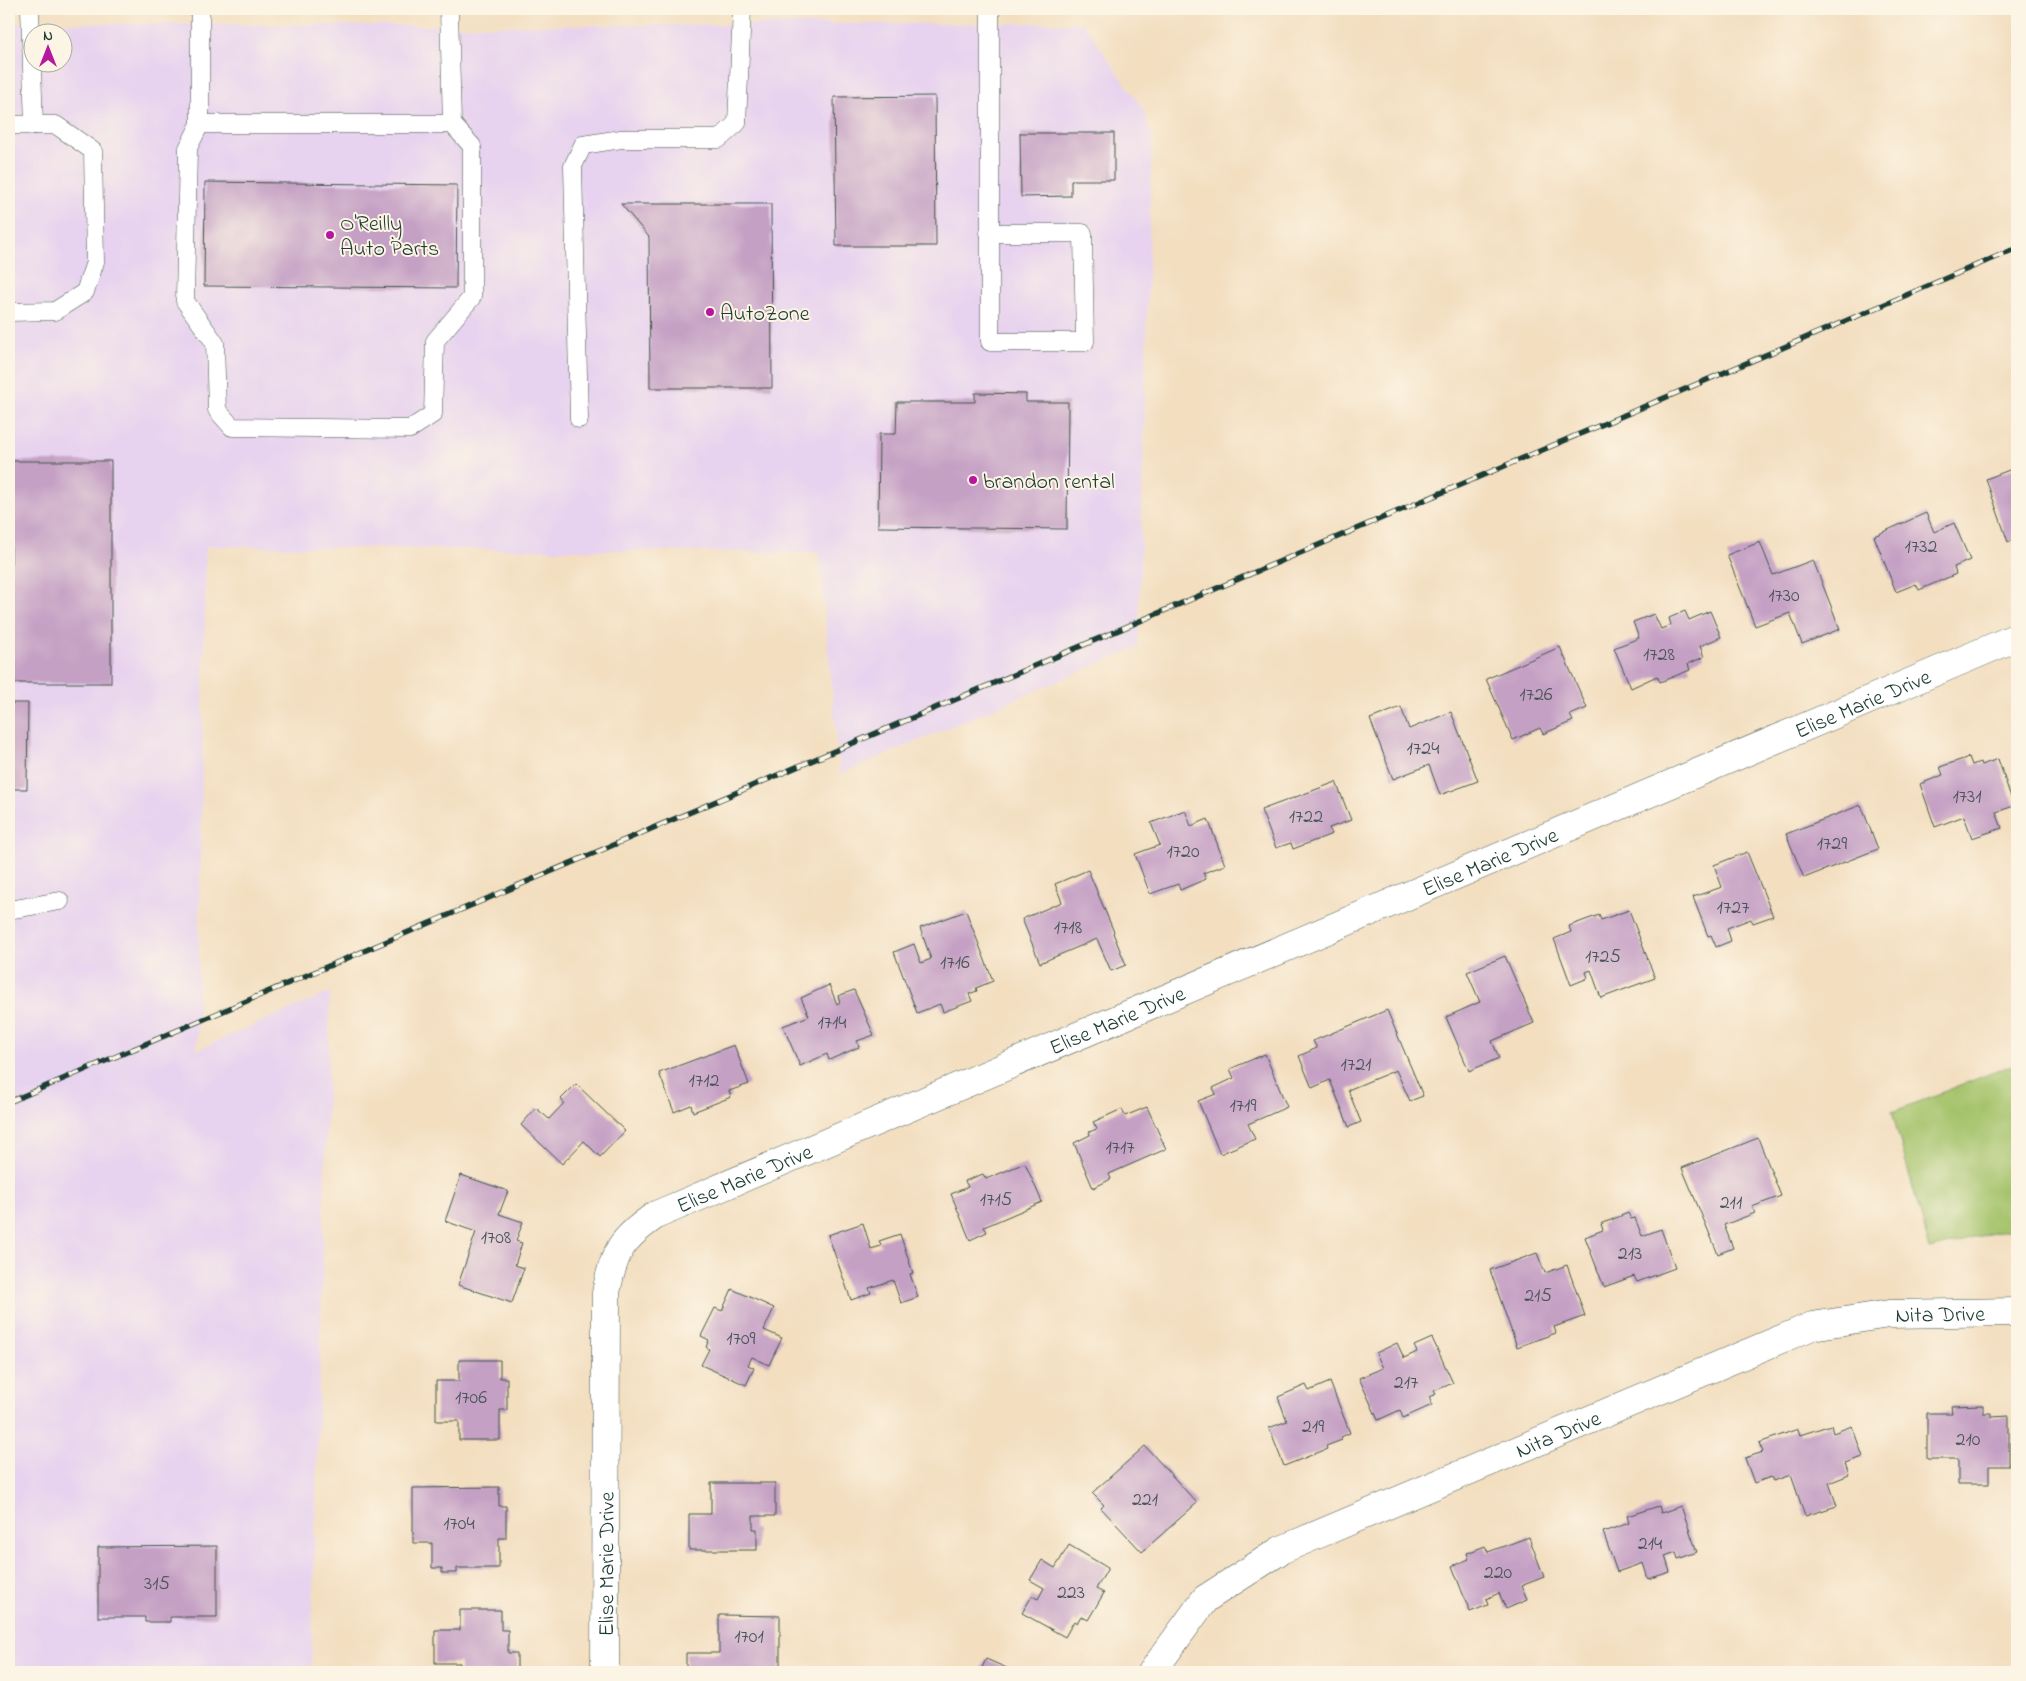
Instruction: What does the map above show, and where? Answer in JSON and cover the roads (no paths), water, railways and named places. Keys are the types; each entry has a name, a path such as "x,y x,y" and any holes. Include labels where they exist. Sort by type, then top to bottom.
{"street":[{"name":"Elise Marie Drive","path":"605,1672 606,1293 610,1269 619,1249 634,1230 666,1211 2017,637"},
{"name":"Nita Drive","path":"1152,1672 1205,1599 1281,1550 1812,1326 1890,1314 2017,1312"}],"lane":[{"path":"30,9 34,125"},
{"path":"200,9 200,124 188,148 185,301 215,343 217,410 232,427 400,429 410,429 433,414 435,341 472,297 472,146 452,124 449,9"},
{"path":"579,419 573,166 583,145 621,139 719,139 737,123 742,9"},
{"path":"989,233 1084,233 1084,342 990,342 989,233 990,9"},
{"path":"200,124 452,124"},
{"path":"9,125 56,125 93,151 95,262 85,292 55,311 9,312"},
{"path":"9,910 60,901"}],"railway":[{"path":"9,1102 2017,248"}],"place":[{"name":"O'Reilly Auto Parts","path":"330,235"},
{"name":"AutoZone","path":"710,312"},
{"name":"brandon rental","path":"973,480"}]}
